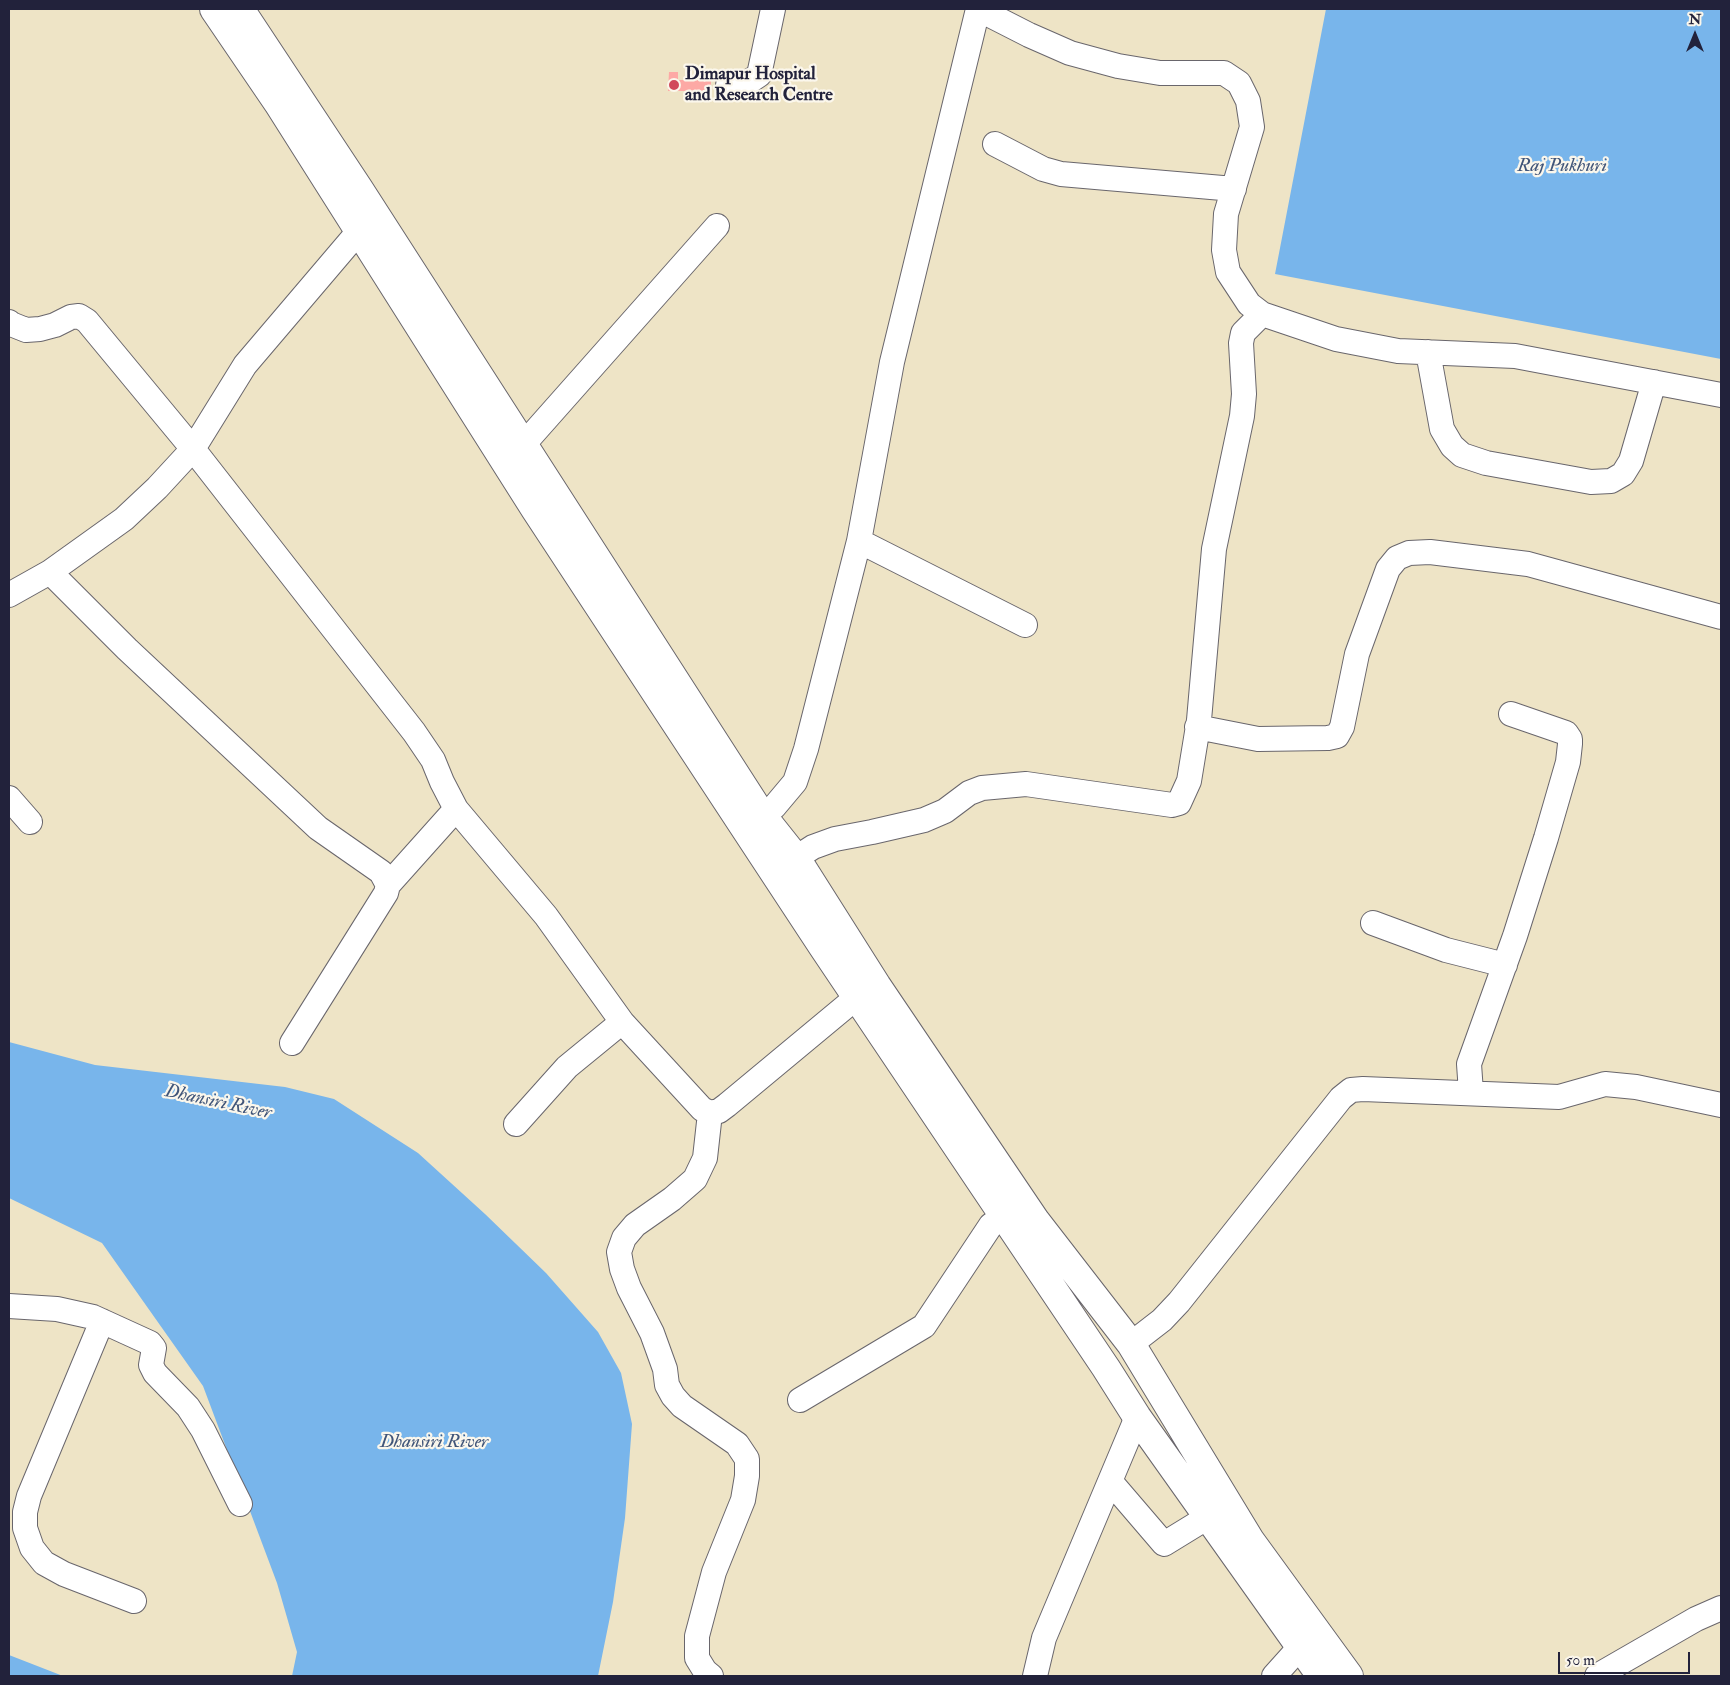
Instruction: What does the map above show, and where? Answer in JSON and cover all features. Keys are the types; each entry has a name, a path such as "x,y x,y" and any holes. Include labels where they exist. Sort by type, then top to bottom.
{"main road":[{"path":"214,9 278,103 546,525 857,997 1137,1417 1321,1676"},
{"path":"240,9 365,198 761,814 796,858 883,994 1035,1220 1131,1344 1250,1540 1349,1676"}],"street":[{"path":"728,85 747,83 759,75 773,9"},
{"path":"761,814 774,807 795,782 806,749 859,541 892,362 978,9 1029,35 1078,55 1118,66 1160,73 1224,73 1239,83 1248,101 1252,128 1226,214 1224,250 1228,272 1249,304 1262,314 1336,339 1398,351 1515,356 1721,395"},
{"path":"995,144 1043,169 1061,174 1234,189"},
{"path":"523,445 717,226"},
{"path":"9,595 50,572 124,519 157,488 193,449 245,365 359,231"},
{"path":"796,858 814,847 835,839 924,820 945,811 969,793 982,788 1026,784 1172,805 1179,803 1189,782 1199,720 1214,549 1242,416 1244,394 1241,343 1243,333 1262,314"},
{"path":"9,322 26,330 47,327 70,317 79,316 87,321 193,449 414,732 434,760 442,782 456,809 546,916 622,1022 702,1109 710,1113 719,1111 857,997"},
{"path":"1428,352 1442,429 1452,446 1462,455 1486,463 1591,482 1611,481 1623,474 1631,461 1654,382"},
{"path":"859,541 1026,625"},
{"path":"1197,726 1258,739 1328,738 1337,736 1342,727 1357,654 1388,569 1396,558 1409,553 1430,552 1528,564 1721,617"},
{"path":"50,572 127,649 318,828 381,872 388,885"},
{"path":"1471,1092 1470,1064 1505,965 1546,838 1568,762 1570,744 1570,739 1566,733 1511,714"},
{"path":"9,798 30,822"},
{"path":"292,1043 386,893 388,885 456,809"},
{"path":"1373,923 1439,948 1505,965"},
{"path":"516,1124 567,1067 622,1022"},
{"path":"1131,1344 1162,1320 1179,1302 1341,1098 1351,1090 1471,1092 1559,1097 1605,1084 1636,1087 1721,1106"},
{"path":"710,1113 705,1158 695,1179 672,1199 635,1225 624,1238 619,1252 622,1269 629,1288 652,1333 665,1369 667,1385 673,1396 682,1406 737,1444 747,1459 747,1476 743,1500 714,1572 698,1636 698,1658 705,1671 711,1676"},
{"path":"800,1400 924,1326 987,1230 1004,1216"},
{"path":"9,1306 57,1309 93,1317 150,1343 154,1348 151,1365 155,1373 188,1407 203,1430 240,1504"},
{"path":"102,1321 29,1496 25,1512 17,1524 32,1548 44,1562 64,1574 134,1601"},
{"path":"1035,1676 1044,1638 1137,1417"},
{"path":"1110,1481 1164,1544 1208,1517"},
{"path":"1596,1676 1696,1619 1721,1608"},
{"path":"1274,1676 1300,1647"}],"water":[{"name":"Raj Pukhuri","path":"1326,9 1721,9 1721,359 1275,274"},
{"name":"Dhansiri River","path":"9,1042 95,1065 285,1087 334,1099 418,1153 546,1273 598,1332 621,1373 632,1424 625,1518 613,1602 598,1676 292,1676 297,1652 277,1583 203,1386 102,1243 9,1198"},
{"path":"9,1655 63,1676 9,1676"}],"building":[{"path":"669,72 678,72 678,80 711,80 711,91 668,91"}],"place":[{"name":"Dimapur Hospital and Research Centre","path":"674,85"}]}
